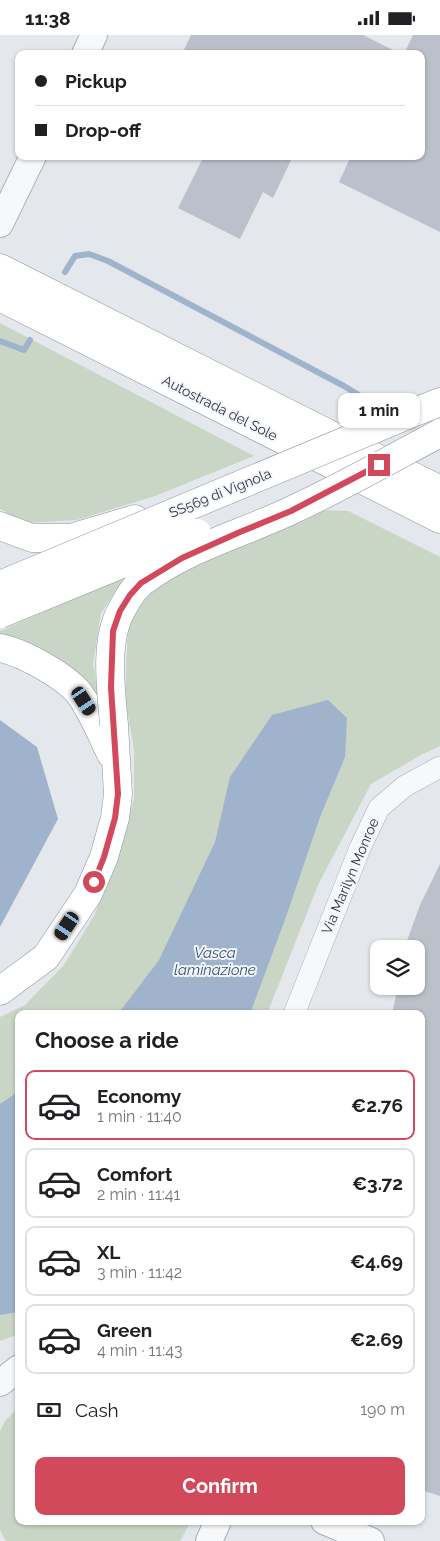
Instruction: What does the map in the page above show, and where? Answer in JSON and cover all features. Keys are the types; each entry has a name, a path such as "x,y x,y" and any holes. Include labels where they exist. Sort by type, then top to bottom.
{"highway":[{"name":"Autostrada del Sole","path":"0,268 440,490"},
{"name":"Autostrada del Sole","path":"0,297 440,519"},
{"name":"SS569 di Vignola","path":"0,585 440,402"},
{"name":"SS569 di Vignola","path":"0,614 440,433"},
{"path":"0,991 46,957 88,894 104,857 115,818 118,794 111,687 113,631 120,611 130,595 141,583 182,558 291,511 440,433"},
{"path":"0,526 32,537 71,537 124,521 183,508"},
{"path":"0,648 36,661 77,691 90,712 116,765"}],"street":[{"path":"87,50 94,35"},
{"path":"0,224 32,160"},
{"name":"Via Marilyn Monroe","path":"296,1010 360,848 379,808 405,786 440,767"},
{"path":"0,1367 15,1364"},
{"path":"0,1383 15,1371"},
{"path":"209,1541 216,1525"},
{"path":"333,1525 371,1541"}],"green space":[{"path":"0,323 254,456 155,496 77,520 26,523 0,509"},
{"path":"315,510 348,511 440,557 440,746 371,784 318,885 269,1010 15,1010 15,1335 0,1341 0,1017 25,1005 64,965 94,916 121,847 134,798 134,749 125,699 128,622 146,594 183,570 227,552"},
{"path":"126,576 101,613 93,664 104,719 0,640 0,631"},
{"path":"15,1411 15,1525 189,1525 180,1541 6,1541 0,1530 0,1431 6,1420"}],"water":[{"name":"Vasca laminazione","path":"328,700 347,718 345,757 320,817 251,1010 121,1010 159,960 215,842 230,777 272,715"},
{"path":"0,720 37,747 58,819 0,927"},
{"path":"15,1094 15,1313 0,1315 0,1104"}],"building":[{"path":"191,35 363,35 393,50 184,50"},
{"path":"413,35 440,35 440,232 339,182 349,160 425,160 425,50 406,50"},
{"path":"202,160 291,160 273,198 263,192 240,239 178,208"},
{"path":"440,864 440,1496 425,1491 425,1010 393,1010 396,995 425,995 425,940 407,940 420,905"}],"waterway":[{"path":"65,272 75,256 89,254 108,261 344,386 390,414"},
{"path":"0,341 24,350 30,340"}],"route":[{"path":"94,882 104,857 115,818 118,794 111,687 113,631 120,611 130,595 141,583 182,558 291,511 379,465"}]}
